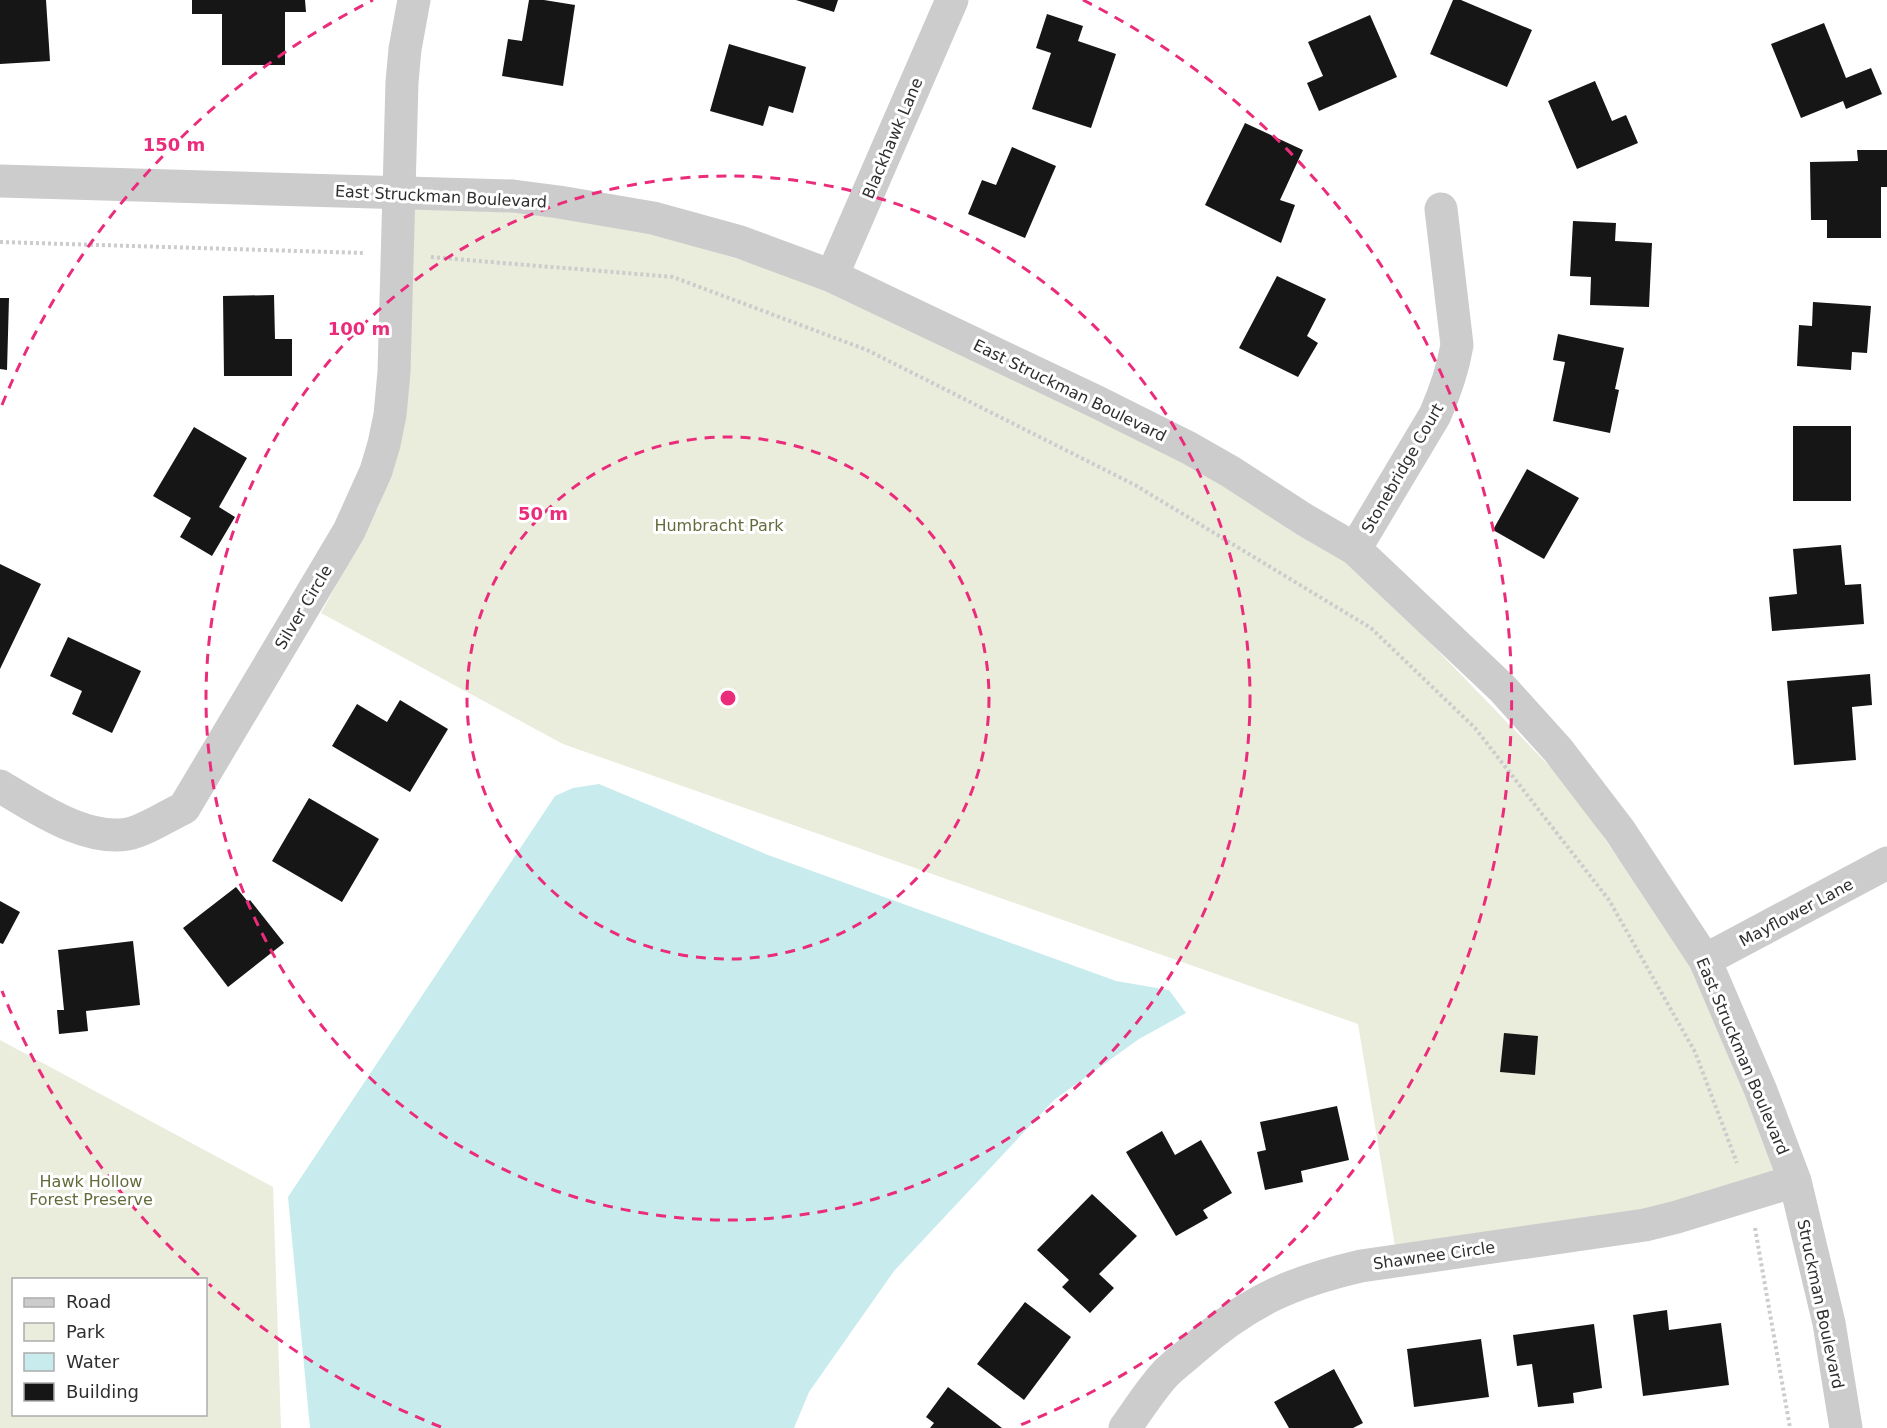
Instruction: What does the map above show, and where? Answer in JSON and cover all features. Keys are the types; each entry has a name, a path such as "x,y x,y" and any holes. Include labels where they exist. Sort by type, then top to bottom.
{"street":[{"name":"Silver Circle","path":"0,786 69,824 98,834 117,836 138,832 184,808 349,531 376,471 384,444 391,404 394,372 402,82 405,49 414,0"},
{"name":"Blackhawk Lane","path":"832,276 952,0"},
{"name":"East Struckman Boulevard","path":"0,182 513,196 653,218 740,242 832,276 1190,448 1355,549 1502,688 1558,750 1620,831 1705,960 1761,1091 1795,1181"},
{"name":"Stonebridge Court","path":"1355,549 1435,415 1454,364 1457,345 1441,209"},
{"name":"Mayflower Lane","path":"1705,960 1887,864"},
{"name":"Shawnee Circle","path":"1125,1428 1166,1373 1217,1329 1248,1307 1286,1288 1323,1274 1361,1266 1645,1225 1795,1181"},
{"name":"Struckman Boulevard","path":"1795,1181 1829,1323 1846,1428"}],"path":[{"path":"0,242 397,254 673,277 867,350 1136,485 1371,628 1475,729 1609,900 1695,1052 1749,1195 1790,1428"}],"green space":[{"name":"Humbracht Park","path":"413,206 544,211 660,234 821,286 1175,457 1350,560 1563,780 1694,964 1782,1173 1653,1211 1395,1246 1358,1024 563,744 321,613 379,506 406,407"},
{"name":"Hawk Hollow Forest Preserve","path":"0,1040 273,1187 281,1428 0,1428"}],"water":[{"path":"599,784 768,855 1116,981 1169,990 1186,1013 1139,1039 1054,1100 894,1271 809,1392 794,1428 310,1428 288,1197 555,796 573,788"}],"building":[{"path":"0,0 46,0 50,61 0,64"},
{"path":"192,0 305,0 306,12 285,12 285,65 222,65 222,14 192,14"},
{"path":"529,0 575,5 563,86 502,76 508,39 522,41"},
{"path":"796,0 838,0 834,12"},
{"path":"1453,0 1461,0 1532,30 1507,87 1430,54"},
{"path":"1047,14 1083,26 1078,41 1116,54 1091,128 1032,109 1051,53 1036,48"},
{"path":"1370,15 1397,77 1319,111 1307,83 1323,76 1308,42"},
{"path":"1824,23 1846,78 1871,68 1882,94 1846,109 1843,101 1801,118 1771,44"},
{"path":"729,44 806,67 793,113 769,106 763,126 710,111"},
{"path":"1595,81 1612,121 1626,115 1638,143 1577,169 1548,101"},
{"path":"1245,123 1303,150 1280,200 1295,205 1281,243 1205,205"},
{"path":"1012,147 1056,166 1025,238 968,214 982,180 996,185"},
{"path":"1857,150 1887,150 1887,187 1881,187 1881,238 1827,238 1827,220 1811,220 1810,162 1858,161"},
{"path":"1573,221 1616,223 1615,241 1652,243 1649,307 1590,305 1591,277 1570,276"},
{"path":"1277,276 1326,299 1307,336 1318,343 1298,377 1239,348"},
{"path":"274,295 275,339 292,339 292,376 224,376 223,296"},
{"path":"0,298 9,298 7,370 0,369"},
{"path":"1813,302 1871,306 1867,353 1852,352 1851,370 1797,366 1799,325 1812,326"},
{"path":"1558,334 1624,348 1615,389 1619,390 1610,433 1553,421 1565,362 1553,360"},
{"path":"1793,426 1851,426 1851,501 1793,501"},
{"path":"194,427 247,458 219,507 235,517 212,556 180,537 191,518 153,496"},
{"path":"1527,469 1579,498 1544,559 1493,530"},
{"path":"1841,545 1845,585 1861,584 1864,624 1772,631 1769,597 1797,594 1793,549"},
{"path":"0,564 41,584 0,669"},
{"path":"68,637 141,671 112,733 72,714 82,691 50,676"},
{"path":"1870,674 1872,705 1852,707 1856,760 1794,765 1787,681"},
{"path":"400,700 448,729 410,792 332,746 357,704 387,722"},
{"path":"309,798 379,839 342,902 272,861"},
{"path":"236,887 248,902 250,900 284,943 228,987 183,928"},
{"path":"0,901 20,912 3,944 0,943"},
{"path":"133,941 140,1005 86,1011 88,1031 59,1034 57,1010 64,1010 58,950"},
{"path":"1504,1033 1538,1036 1535,1075 1500,1072"},
{"path":"1337,1106 1349,1160 1301,1171 1303,1182 1265,1190 1257,1152 1266,1150 1260,1122"},
{"path":"1162,1131 1175,1155 1201,1140 1232,1193 1203,1210 1208,1218 1176,1236 1126,1152"},
{"path":"1092,1194 1137,1236 1099,1274 1114,1288 1090,1313 1062,1287 1069,1280 1037,1250"},
{"path":"1025,1302 1071,1337 1024,1400 977,1364"},
{"path":"1667,1310 1669,1330 1721,1323 1729,1385 1643,1396 1633,1315"},
{"path":"1594,1324 1602,1388 1573,1393 1574,1403 1538,1407 1532,1364 1517,1366 1513,1335"},
{"path":"1481,1339 1489,1397 1414,1407 1407,1349"},
{"path":"1334,1369 1363,1423 1353,1428 1289,1428 1274,1402"},
{"path":"948,1387 1002,1428 930,1428 934,1423 926,1417"}]}
